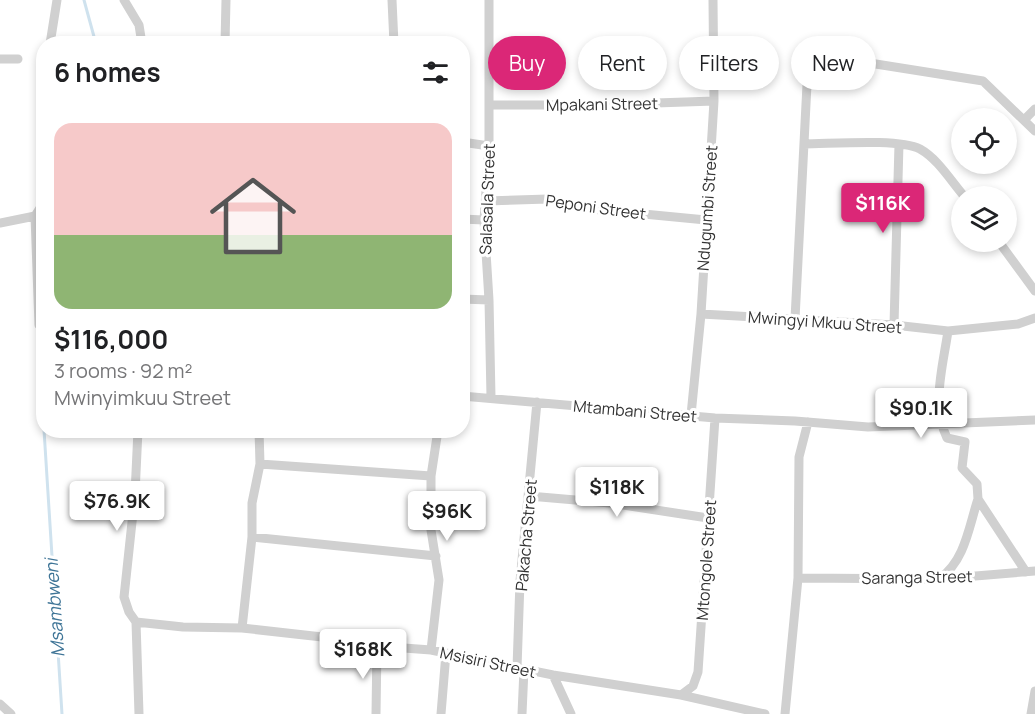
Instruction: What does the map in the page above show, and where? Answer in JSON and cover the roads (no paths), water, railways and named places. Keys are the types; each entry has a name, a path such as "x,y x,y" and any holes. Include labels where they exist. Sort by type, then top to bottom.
{"street":[{"path":"51,36 57,0"},
{"path":"124,0 140,25 141,36"},
{"path":"225,36 226,0"},
{"path":"392,0 394,36"},
{"name":"Salasala Street","path":"489,0 490,105 484,220 489,300 491,397"},
{"name":"Ndugumbi Street","path":"691,415 701,314 714,100 713,0"},
{"path":"795,320 808,65 819,55 983,81 1035,131"},
{"path":"0,59 18,59"},
{"name":"Mpakani Street","path":"490,105 598,105 714,100"},
{"path":"1025,119 1035,109"},
{"path":"470,143 489,146"},
{"path":"804,144 899,144 919,149 935,162 955,186"},
{"path":"894,325 899,144"},
{"name":"Peponi Street","path":"486,201 548,199 581,208 706,220"},
{"path":"0,223 35,216 36,243"},
{"path":"470,219 484,220"},
{"path":"1006,252 1035,291"},
{"path":"470,299 489,300"},
{"name":"Mwingyi Mkuu Street","path":"701,314 894,325 948,331 1018,324 1035,318"},
{"path":"939,579 952,570 960,557 978,499 977,484 962,468 965,442 947,438 940,424 938,402 948,331"},
{"name":"Mtambani Street","path":"470,396 715,418 868,427 1035,420"},
{"name":"Pakacha Street","path":"522,714 520,581 537,402"},
{"name":"Mtongole Street","path":"681,695 693,686 698,672 715,418"},
{"path":"784,714 798,578 799,434 795,421"},
{"path":"799,457 808,422"},
{"path":"138,438 135,494 124,597 129,612 136,622 139,714"},
{"path":"242,628 252,537 252,503 260,464 259,438"},
{"path":"431,650 439,580 430,530 431,476 437,438"},
{"path":"260,464 431,476"},
{"path":"529,496 610,503 708,518"},
{"path":"978,499 1030,571"},
{"path":"252,537 435,556"},
{"name":"Saranga Street","path":"798,578 939,579 1030,571"},
{"name":"Msisiri Street","path":"136,622 183,627 242,628 340,639 377,646 431,650 553,675 681,695 765,714"},
{"path":"375,714 377,646"},
{"path":"441,714 446,653"},
{"path":"553,675 571,714"},
{"path":"1031,714 1035,690"},
{"path":"0,704 10,714"}],"waterway":[{"name":"Msambweni","path":"84,0 94,36"},
{"name":"Msambweni","path":"45,438 62,714"}]}
